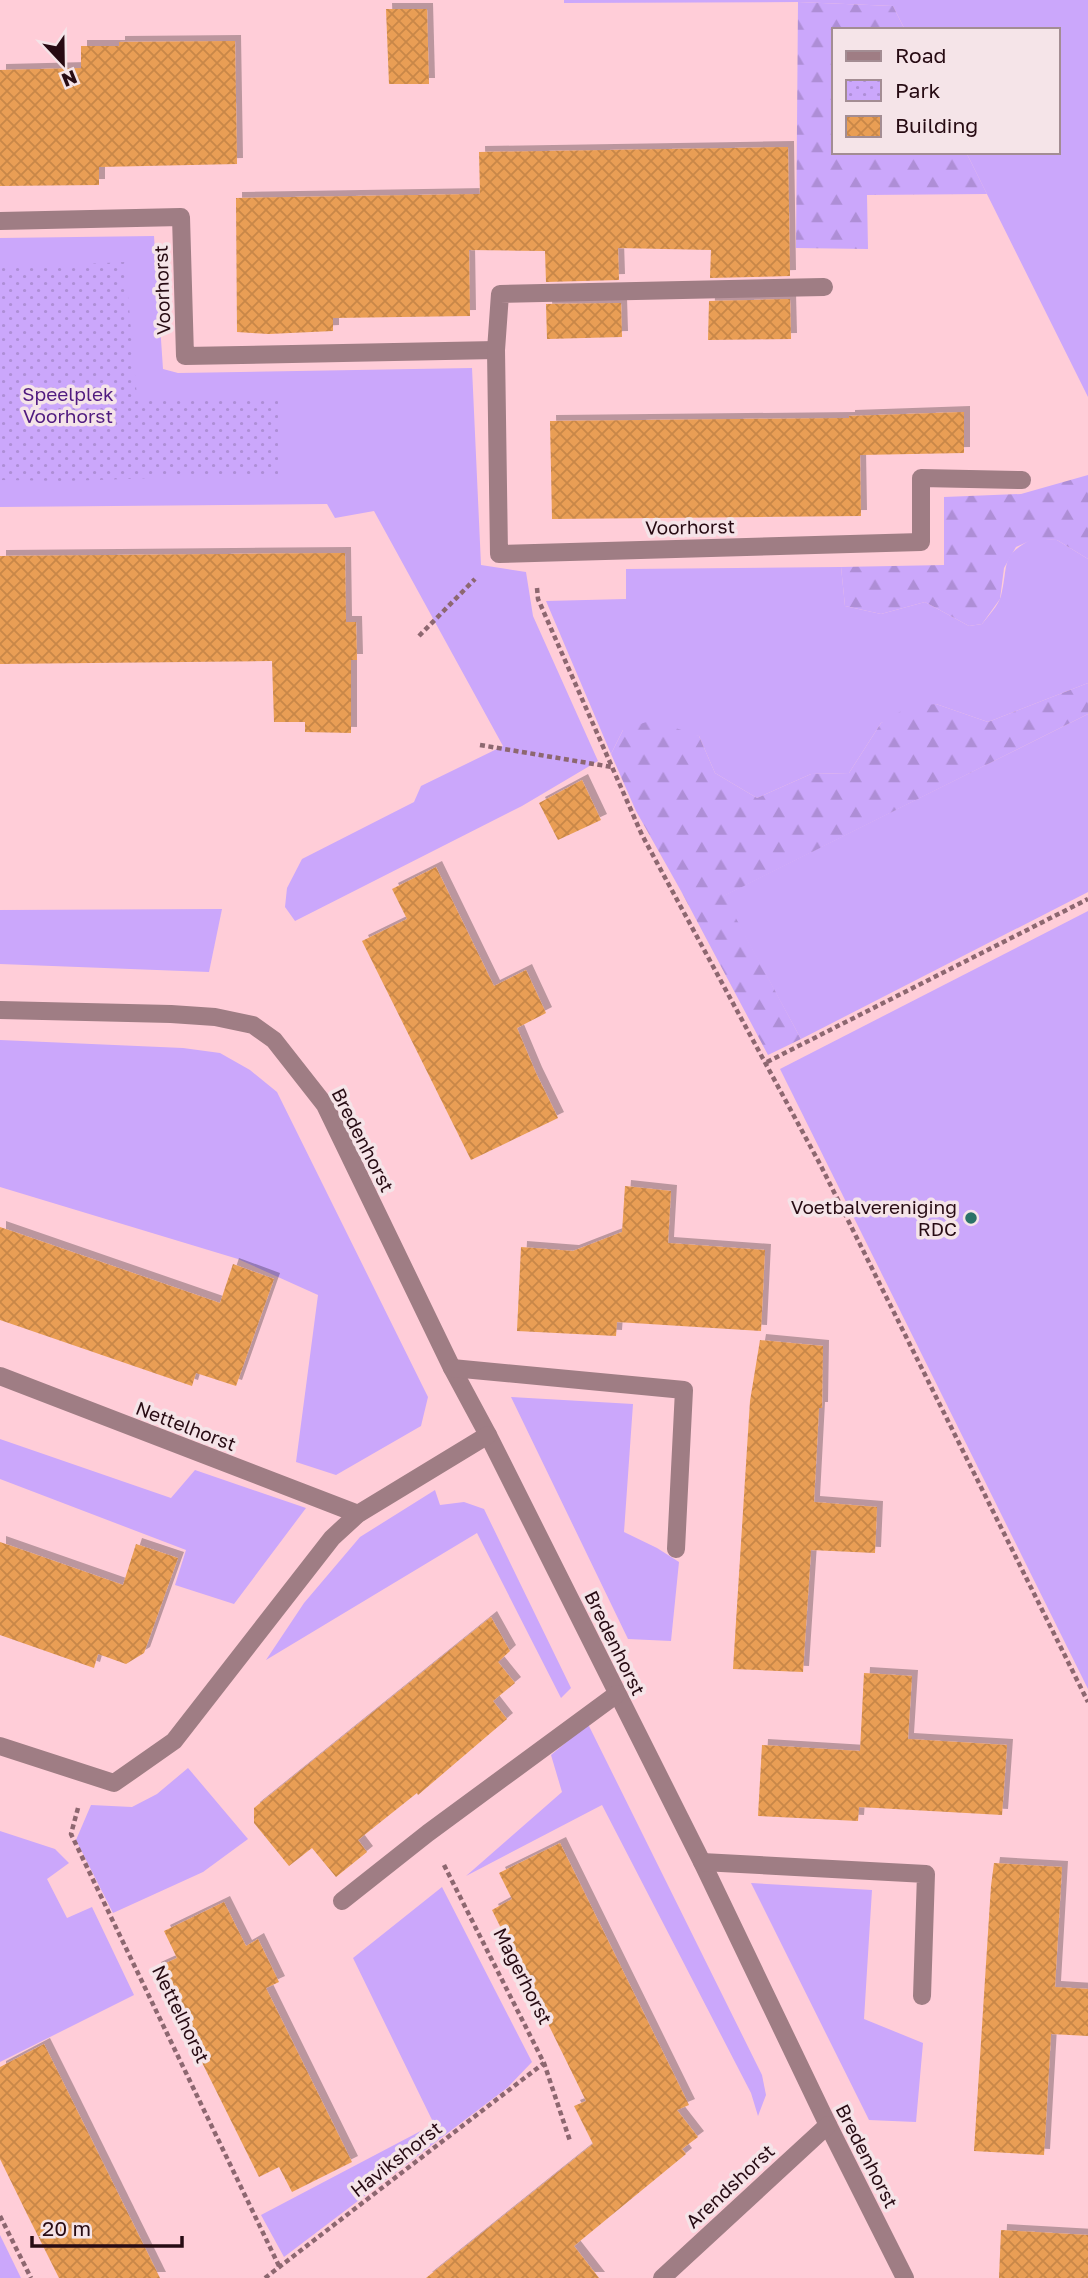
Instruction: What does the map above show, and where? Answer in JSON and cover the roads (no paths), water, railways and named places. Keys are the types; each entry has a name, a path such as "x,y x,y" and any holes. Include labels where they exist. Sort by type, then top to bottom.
{"street":[{"name":"Voorhorst","path":"0,221 181,218 185,356 496,350 499,554 921,542 921,478 1022,480"},
{"path":"496,350 500,294 824,287"},
{"name":"Bredenhorst","path":"0,1010 171,1014 215,1017 253,1025 274,1040 325,1105 452,1368 488,1434 702,1862 828,2125 905,2278"},
{"path":"452,1368 684,1390 676,1549"},
{"name":"Nettelhorst","path":"0,1376 358,1514"},
{"path":"0,1746 114,1783 174,1741 332,1538 358,1514 488,1434"},
{"path":"342,1901 428,1833 617,1693"},
{"path":"702,1862 926,1874 922,1996"},
{"name":"Arendshorst","path":"662,2278 828,2125"}],"place":[{"name":"Voetbalvereniging RDC","path":"971,1218"}],"park label":[{"name":"Speelplek Voorhorst","path":"68,405"}]}
